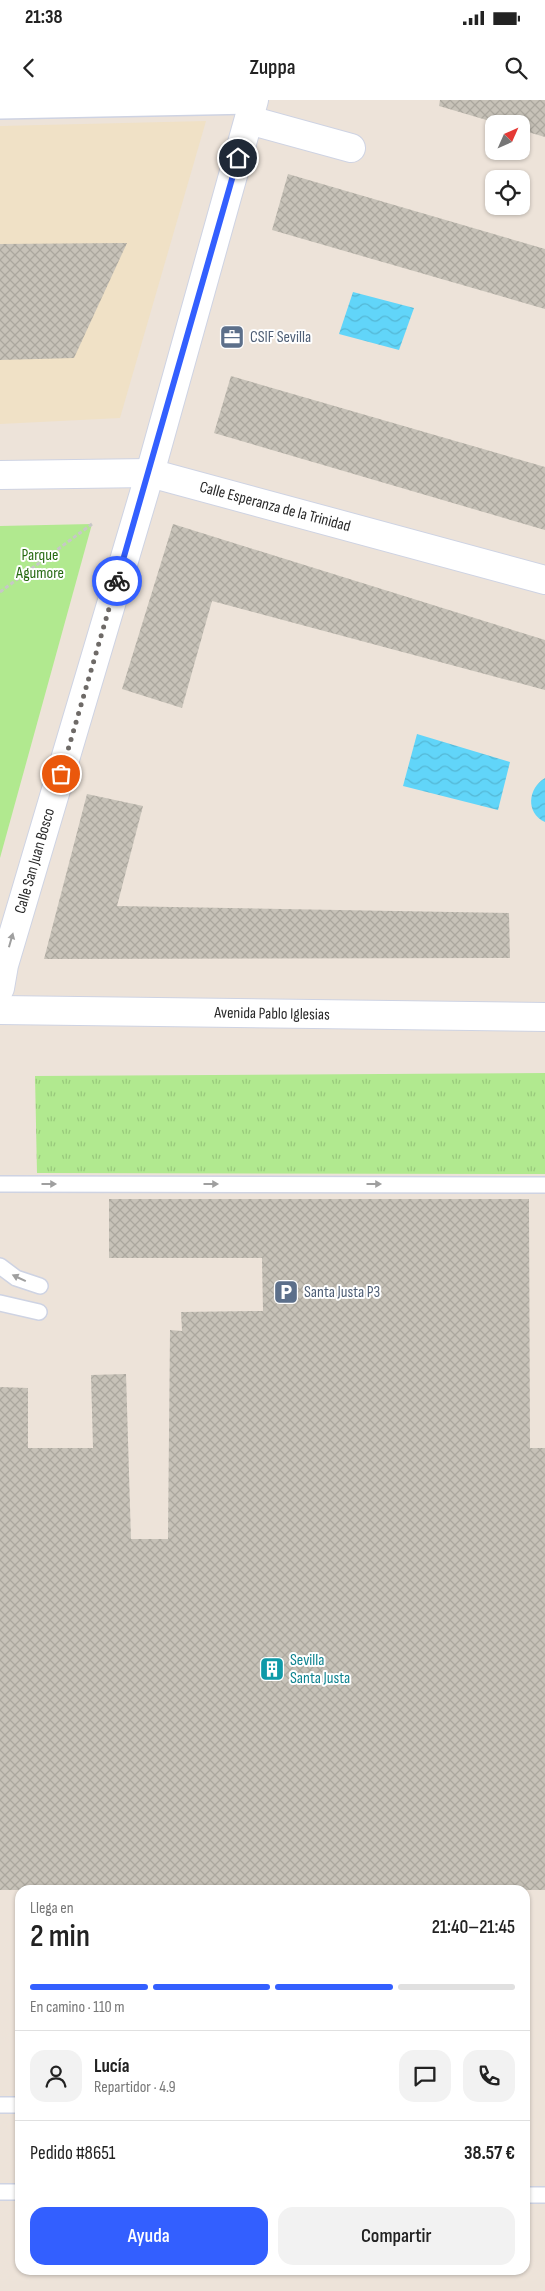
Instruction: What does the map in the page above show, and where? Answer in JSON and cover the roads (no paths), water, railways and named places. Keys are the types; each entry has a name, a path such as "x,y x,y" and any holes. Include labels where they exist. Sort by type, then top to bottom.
{"street":[{"path":"0,108 252,108 351,148"},
{"name":"Calle San Juan Bosco","path":"0,988 4,965 150,472 252,108"},
{"name":"Calle Esperanza de la Trinidad","path":"0,475 150,472 545,580"},
{"name":"Avenida Pablo Iglesias","path":"0,1010 545,1016"}],"lane":[{"path":"0,1184 545,1185"},
{"path":"0,1266 16,1278 40,1286"},
{"path":"0,1303 39,1312"},
{"path":"0,2105 15,2104"},
{"path":"0,2192 15,2192"},
{"path":"530,2195 545,2195"}],"water":[{"path":"353,292 414,308 399,350 339,334"},
{"path":"417,734 510,762 498,810 403,786"},
{"path":"545,778 545,822 534,813 531,800 535,788"}],"place":[{"name":"CSIF Sevilla","path":"232,337"},
{"name":"Santa Justa P3","path":"286,1292"},
{"name":"Sevilla Santa Justa","path":"272,1669"}],"park label":[{"name":"Parque Agumore","path":"40,564"}]}
